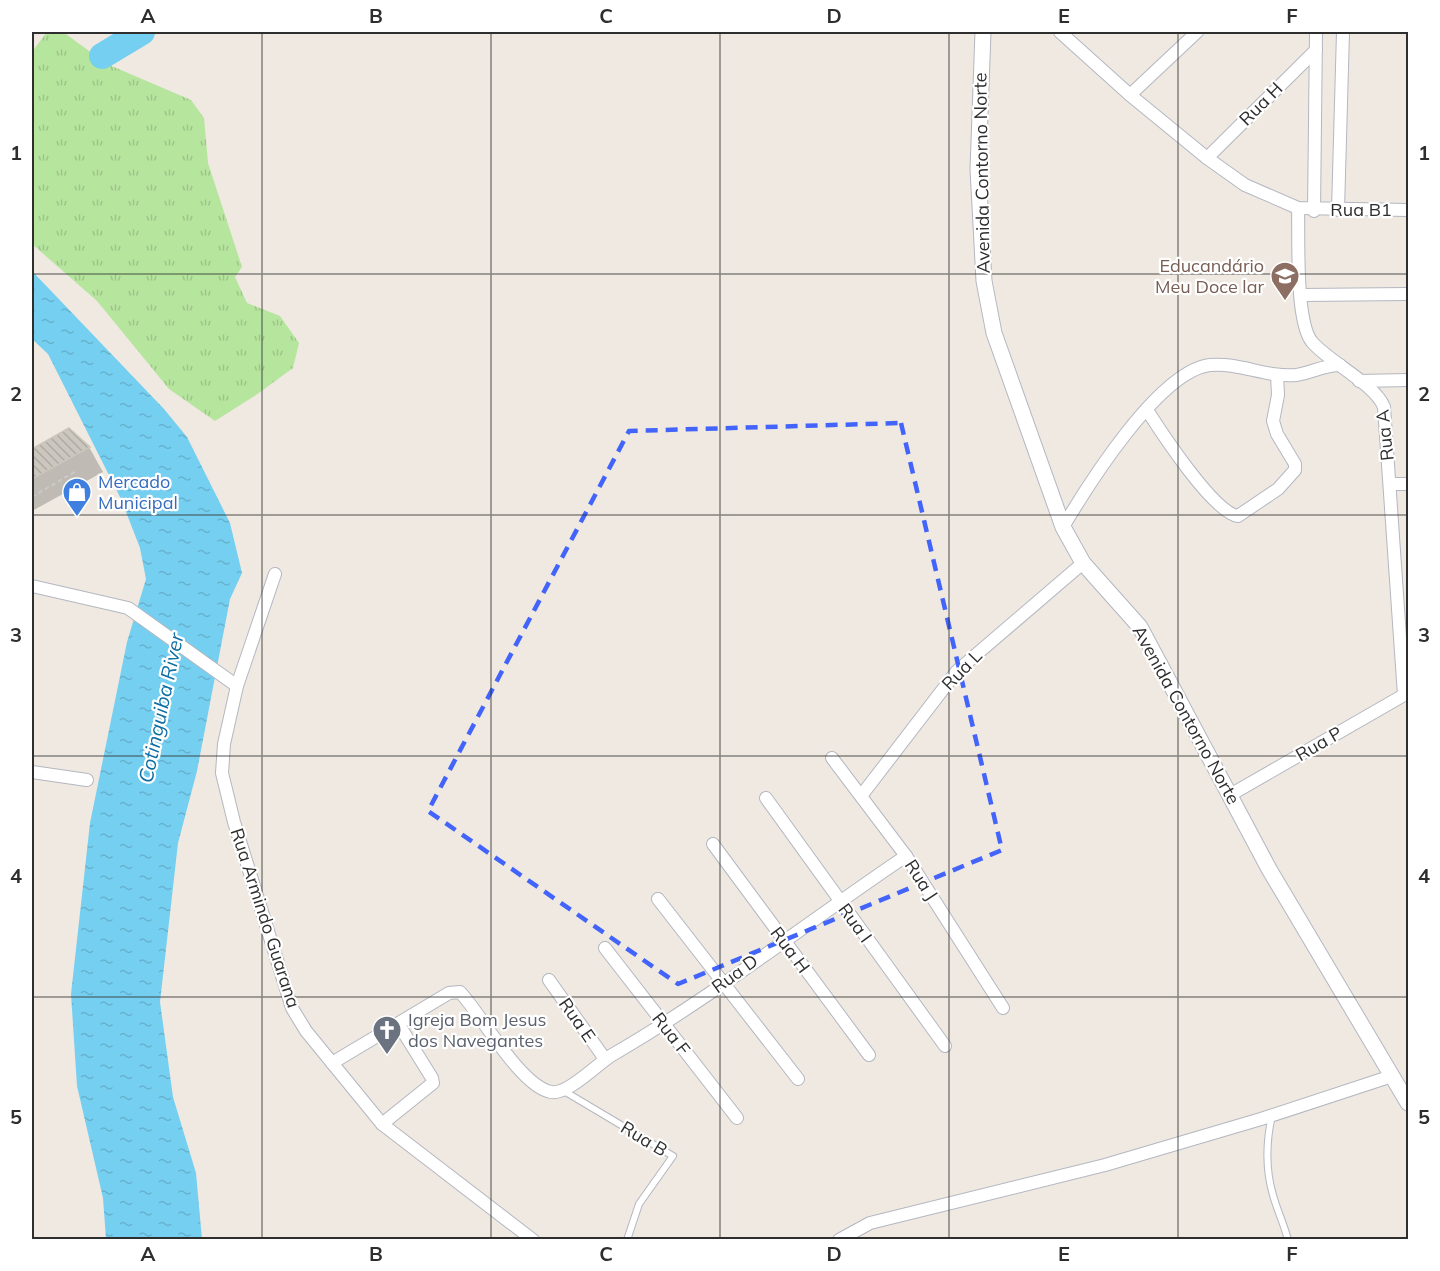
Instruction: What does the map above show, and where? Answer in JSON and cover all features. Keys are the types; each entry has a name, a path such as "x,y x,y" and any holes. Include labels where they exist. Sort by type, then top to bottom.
{"street":[{"name":"Avenida Contorno Norte","path":"983,32 978,169 984,281 994,333 1063,527 1083,563 1140,627 1269,869 1408,1103"},
{"name":"Rua B1","path":"1060,32 1130,95 1207,158 1245,185 1298,208 1314,211 1408,210"},
{"path":"1130,95 1197,32"},
{"path":"1314,211 1316,32"},
{"path":"1338,210 1343,32"},
{"name":"Rua H","path":"1207,158 1316,50"},
{"name":"Rua A","path":"1298,208 1301,295 1304,324 1309,337 1375,393 1384,407 1406,695"},
{"path":"1301,295 1408,294"},
{"path":"1063,527 1097,471 1148,410 1184,374 1201,367 1227,365 1277,375 1296,375 1340,364"},
{"path":"1148,410 1169,445 1216,503 1232,515 1238,516 1278,489 1295,470 1295,464 1277,434 1273,421 1278,395 1277,375"},
{"path":"1359,381 1408,380"},
{"path":"1390,484 1408,484"},
{"name":"Rua L","path":"861,796 957,671 1083,563"},
{"name":"Rua Armindo Guarana","path":"275,574 237,686 222,756 222,773 227,797 292,1008 306,1031 382,1124 533,1239"},
{"path":"32,586 122,606 134,611 237,686"},
{"name":"Rua P","path":"1230,795 1406,695"},
{"name":"Rua J","path":"831,758 906,856 1003,1008"},
{"path":"32,772 87,780"},
{"name":"Rua I","path":"766,798 945,1047"},
{"name":"Rua H","path":"713,844 869,1055"},
{"name":"Rua D","path":"564,1090 605,1059 664,1025 906,856"},
{"path":"658,898 798,1079"},
{"name":"Rua F","path":"605,948 737,1118"},
{"name":"Rua E","path":"549,980 605,1059"},
{"path":"332,1063 449,993 460,992 497,1043 531,1080 544,1090 564,1090"},
{"path":"382,1124 433,1083 399,1025"},
{"path":"839,1239 870,1223 1105,1165 1392,1076"}],"lane":[{"name":"Rua B","path":"564,1090 673,1156 639,1204 627,1239"},
{"path":"1272,1115 1265,1145 1273,1195 1283,1218 1288,1239"}],"path":[{"path":"32,497 76,471"}],"highlighted area":[{"path":"901,423 1002,850 678,984 428,811 629,431"}],"green space":[{"path":"47,32 63,32 107,64 191,100 204,118 208,163 242,267 235,277 247,303 280,316 299,343 293,368 215,421 169,389 97,301 32,244 32,52"}],"water":[{"name":"Cotinguiba River","path":"32,271 164,409 187,437 230,523 242,573 230,599 197,771 178,843 160,1002 173,1097 196,1173 202,1239 106,1239 103,1198 77,1086 71,994 90,823 127,642 146,579 140,548 121,499 48,354 32,339"}],"building":[{"path":"69,428 90,447 32,479 32,449"}],"waterway":[{"path":"102,56 142,32"}],"place":[{"name":"Educandário Meu Doce lar","path":"1285,302"},
{"name":"Mercado Municipal","path":"77,518"},
{"name":"Igreja Bom Jesus dos Navegantes","path":"387,1056"}]}
